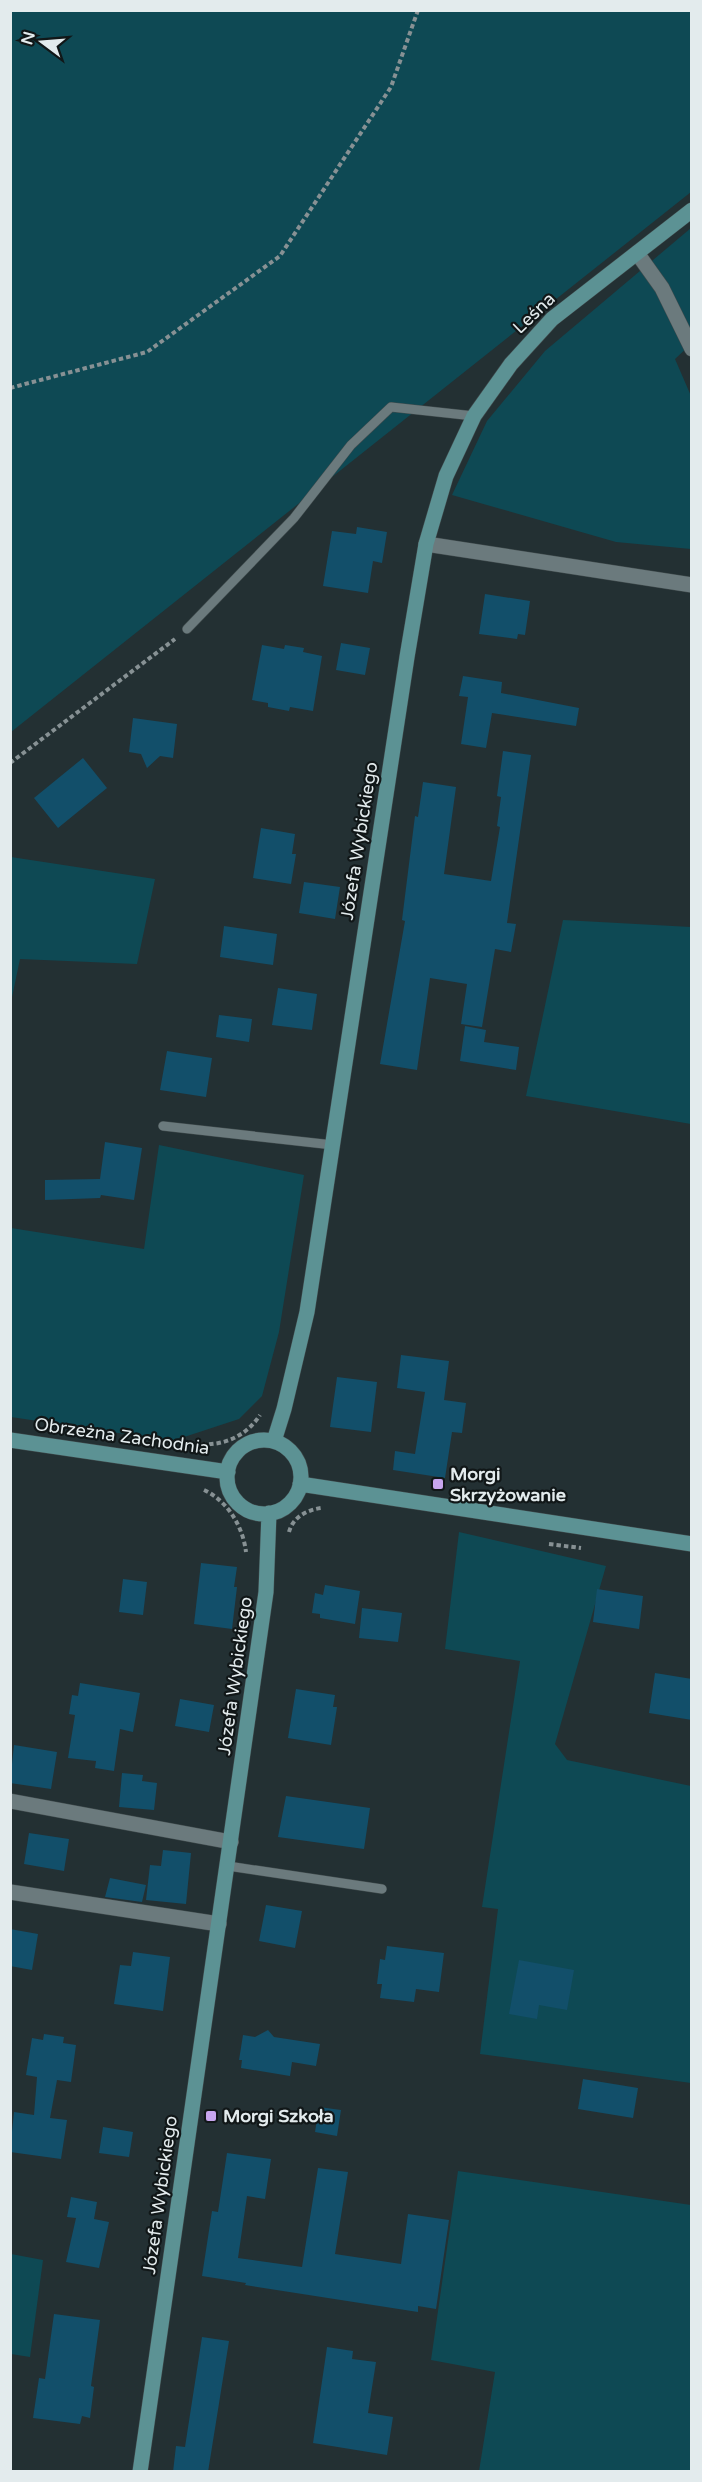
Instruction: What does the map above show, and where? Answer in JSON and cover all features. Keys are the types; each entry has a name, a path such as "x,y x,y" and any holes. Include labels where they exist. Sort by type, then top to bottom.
{"street":[{"name":"Leśna","path":"474,416 511,364 552,319 691,213"},
{"path":"637,253 662,288 692,350"},
{"name":"Józefa Wybickiego","path":"274,1441 307,1312 403,680 426,544 446,476 474,416"},
{"path":"426,544 692,585"},
{"name":"Obrzeżna Zachodnia","path":"10,1440 228,1472"},
{"path":"258,1440 274,1441 286,1447 295,1457 301,1469 300,1484 295,1497 284,1508 269,1514 252,1512 238,1503 229,1489 228,1472 233,1457 244,1446 258,1440"},
{"path":"300,1484 692,1544"},
{"name":"Józefa Wybickiego","path":"140,2472 266,1592 269,1514"},
{"path":"10,1801 231,1842"},
{"path":"10,1892 219,1924"}],"lane":[{"path":"187,629 294,518 351,446 391,407 474,416"},
{"path":"163,1126 333,1145"},
{"path":"228,1866 382,1889"}],"path":[{"path":"10,388 147,352 280,256 391,87 418,10"},
{"path":"10,763 187,629"}],"shaded area":[{"path":"11,11 691,11 691,192 11,732"},
{"path":"691,228 691,344 675,359 691,396 691,549 616,542 452,495 487,421 545,351"},
{"path":"11,857 155,879 137,964 20,959 11,1002"},
{"path":"563,920 691,927 691,1124 526,1096"},
{"path":"159,1145 304,1175 279,1332 262,1396 239,1419 172,1441 11,1417 11,1228 144,1249"},
{"path":"459,1532 606,1566 555,1744 567,1760 691,1786 691,2083 480,2054 498,1909 482,1907 520,1661 445,1649"},
{"path":"458,2171 691,2205 691,2471 479,2471 495,2372 431,2360"},
{"path":"11,2254 43,2260 30,2357 11,2354"}],"building":[{"path":"357,527 387,532 382,563 373,561 368,593 323,586 332,531 356,534"},
{"path":"485,594 530,601 525,635 518,634 517,639 479,634"},
{"path":"341,643 370,648 365,675 336,670"},
{"path":"262,645 284,649 285,645 304,648 303,652 322,656 313,711 290,707 289,711 268,707 268,703 252,700"},
{"path":"463,676 502,682 501,693 579,708 576,726 492,713 486,748 461,744 468,697 459,696"},
{"path":"133,718 177,724 173,758 160,756 147,768 141,754 129,752"},
{"path":"503,751 531,755 507,923 516,924 511,952 495,949 482,1027 461,1024 467,984 430,978 417,1070 380,1064 405,921 402,920 415,816 418,817 423,782 456,787 444,874 491,881 500,827 497,826 501,797 497,796"},
{"path":"83,758 107,788 58,828 34,798"},
{"path":"261,828 295,834 292,854 296,854 291,884 253,878"},
{"path":"304,882 340,887 335,919 299,913"},
{"path":"224,926 277,934 273,965 220,957"},
{"path":"278,988 317,994 312,1030 272,1025"},
{"path":"219,1015 252,1019 249,1042 216,1037"},
{"path":"465,1026 486,1030 484,1042 519,1047 516,1070 460,1061"},
{"path":"167,1051 212,1058 206,1097 160,1090"},
{"path":"105,1142 142,1148 134,1200 101,1195 100,1198 45,1200 45,1180 100,1179"},
{"path":"401,1355 449,1361 444,1400 466,1403 462,1433 452,1432 445,1478 393,1470 395,1451 415,1454 425,1392 397,1388"},
{"path":"337,1377 377,1382 371,1432 330,1427"},
{"path":"201,1563 237,1567 232,1629 194,1624"},
{"path":"123,1579 147,1582 143,1615 119,1612"},
{"path":"325,1585 360,1591 355,1624 320,1618 320,1614 312,1613 315,1593 323,1595"},
{"path":"597,1589 643,1596 639,1629 593,1622"},
{"path":"362,1608 402,1613 398,1642 359,1638"},
{"path":"655,1673 692,1679 692,1720 649,1713"},
{"path":"80,1683 140,1693 133,1732 120,1729 114,1771 95,1768 96,1761 68,1758 75,1715 69,1714 72,1695 78,1696"},
{"path":"296,1689 335,1695 333,1707 337,1707 331,1745 288,1738"},
{"path":"180,1699 214,1705 209,1732 175,1726"},
{"path":"14,1745 57,1752 51,1789 10,1783"},
{"path":"122,1773 143,1775 142,1781 157,1783 154,1810 119,1807"},
{"path":"286,1796 370,1808 364,1849 278,1837"},
{"path":"29,1833 69,1839 64,1871 24,1864"},
{"path":"163,1850 191,1853 186,1904 146,1900 150,1865 161,1866"},
{"path":"110,1878 146,1885 142,1902 105,1897"},
{"path":"266,1905 302,1911 295,1948 259,1941"},
{"path":"10,1929 38,1934 32,1970 10,1966"},
{"path":"387,1946 444,1953 439,1992 416,1989 414,2002 380,1998 382,1984 377,1984 380,1959 385,1960"},
{"path":"133,1952 170,1957 163,2011 114,2004 120,1965 131,1966"},
{"path":"519,1960 574,1970 567,2010 539,2005 537,2019 509,2014"},
{"path":"268,2030 274,2037 320,2044 316,2066 292,2062 290,2076 241,2068 242,2060 239,2060 243,2035 255,2037"},
{"path":"44,2034 64,2037 63,2043 76,2045 71,2082 57,2080 50,2118 67,2120 61,2159 10,2152 14,2112 34,2115 37,2077 26,2075 32,2038 43,2040"},
{"path":"583,2079 638,2088 633,2118 578,2109"},
{"path":"319,2107 341,2110 337,2136 315,2132"},
{"path":"103,2127 133,2132 129,2157 99,2153"},
{"path":"227,2153 271,2159 265,2199 247,2196 238,2258 302,2267 318,2168 348,2172 335,2254 401,2264 408,2214 449,2220 436,2309 418,2306 418,2312 245,2285 246,2283 202,2276 212,2211 218,2212"},
{"path":"71,2197 97,2202 94,2219 109,2222 99,2268 66,2262 76,2218 67,2217"},
{"path":"54,2314 100,2320 91,2386 94,2387 90,2418 82,2416 80,2424 33,2418 39,2378 45,2379"},
{"path":"202,2337 229,2341 208,2472 173,2472 176,2446 185,2447"},
{"path":"327,2347 353,2351 352,2359 376,2362 368,2413 393,2417 387,2455 313,2443"}],"place":[{"name":"Morgi Skrzyżowanie","path":"438,1484"},
{"name":"Morgi Szkoła","path":"211,2116"}]}
